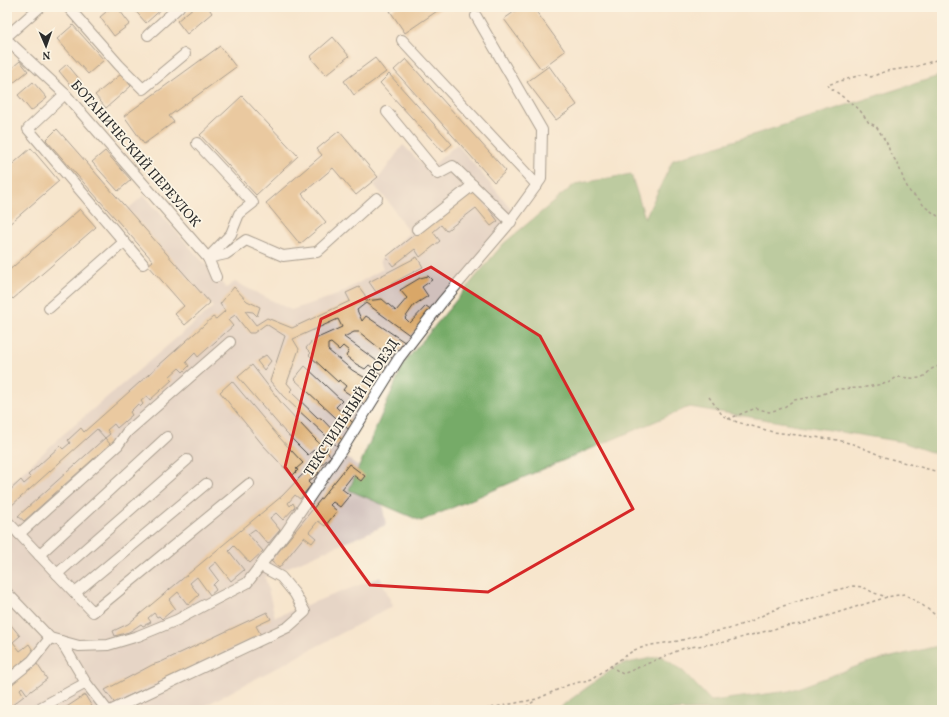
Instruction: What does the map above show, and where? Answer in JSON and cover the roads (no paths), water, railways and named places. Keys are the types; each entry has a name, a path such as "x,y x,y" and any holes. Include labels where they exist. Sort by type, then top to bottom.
{"street":[{"path":"7,36 40,7"},
{"path":"68,7 119,65 144,89 185,54"},
{"path":"148,35 179,7"},
{"name":"ТЕКСТИЛЬНЫЙ ПРОЕЗД","path":"50,638 79,646 108,645 138,636 177,620 247,583 286,532 343,448 399,358 442,302 511,222 537,185 541,179 542,130 476,16"},
{"name":"БОТАНИЧЕСКИЙ ПЕРЕУЛОК","path":"7,40 65,94 208,258 216,277"},
{"path":"402,40 537,185"},
{"path":"65,94 28,129 143,264"},
{"path":"387,112 438,174 453,166 511,222"},
{"path":"197,143 253,203 239,214 231,234 208,258"},
{"path":"417,229 473,185"},
{"path":"208,258 226,254 246,240 283,256 317,252 377,198"},
{"path":"49,308 124,242"},
{"path":"19,534 118,445 127,432 230,342"},
{"path":"39,555 167,437"},
{"path":"57,574 187,460"},
{"path":"76,594 206,484"},
{"path":"7,521 93,612 249,484"},
{"path":"112,710 288,627 305,612 295,594 281,577 260,566"},
{"path":"7,593 50,638 32,661 7,681"},
{"path":"61,640 86,683 107,710"},
{"path":"36,710 86,683"}]}
